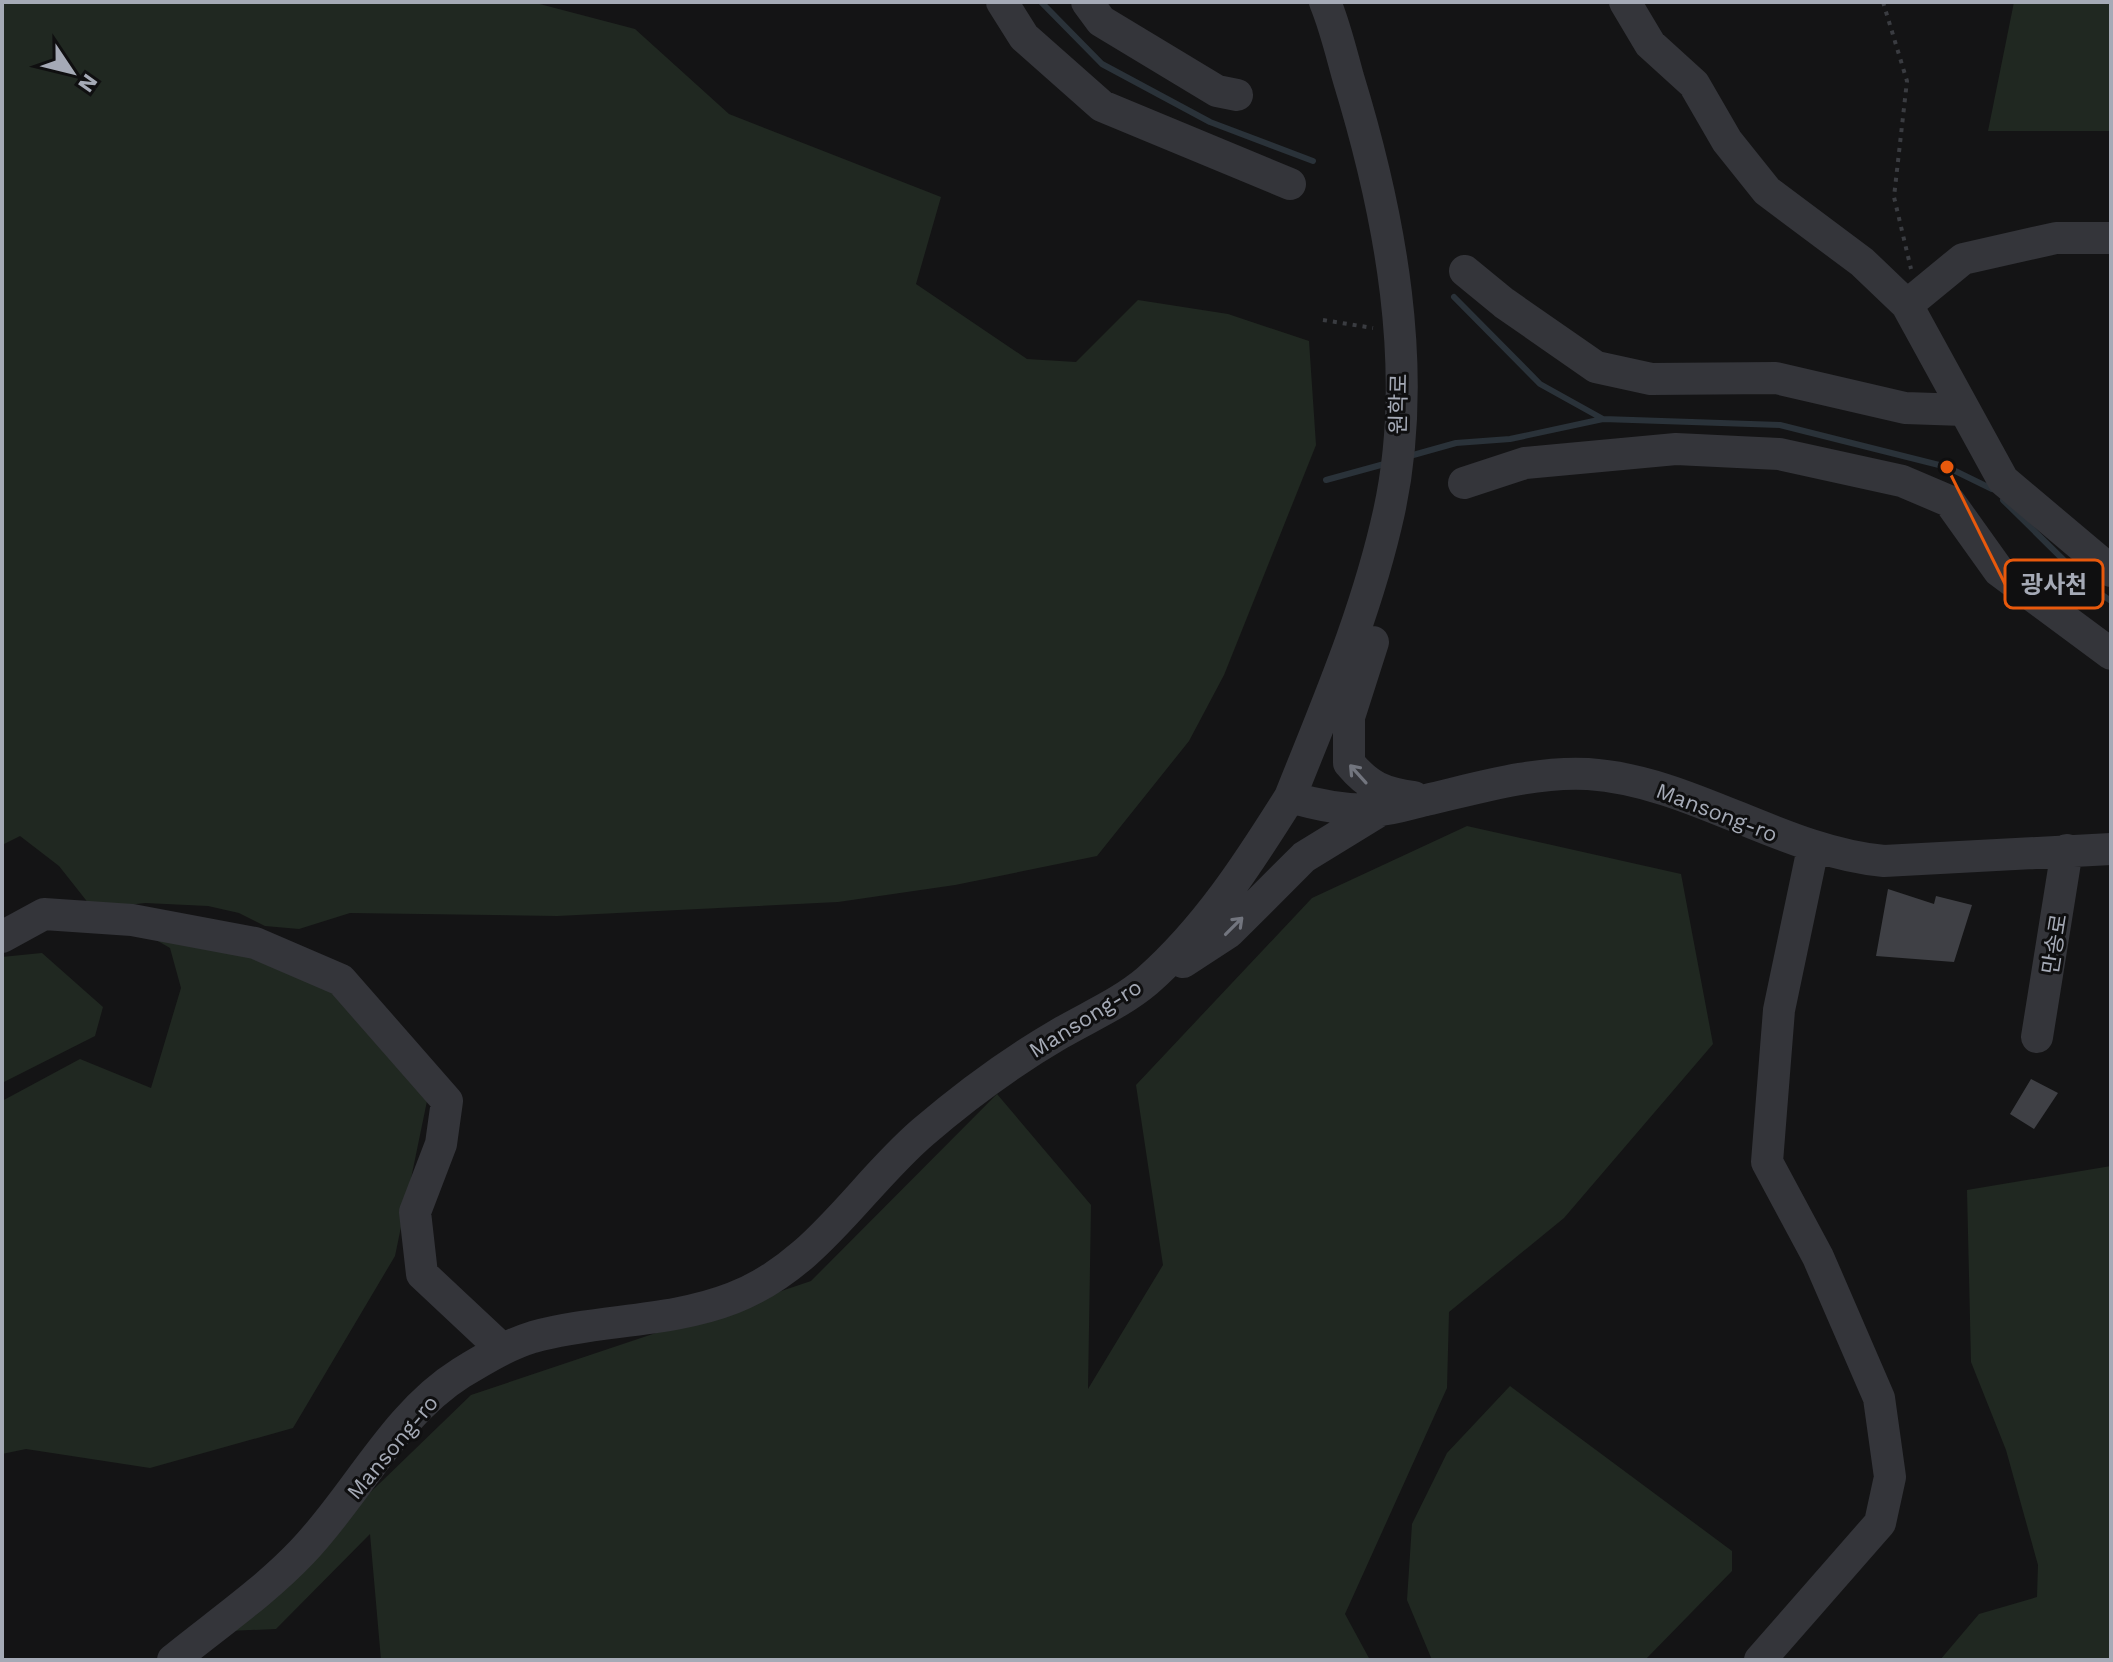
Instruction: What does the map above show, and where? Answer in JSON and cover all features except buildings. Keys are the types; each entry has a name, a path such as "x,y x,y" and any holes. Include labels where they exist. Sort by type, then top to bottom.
{"street":[{"path":"1002,2 1024,37 1102,106 1290,184"},
{"path":"1087,2 1101,21 1217,91 1237,95"},
{"name":"원학로","path":"1290,797 1358,627 1379,552 1389,510 1400,402 1399,332 1393,279 1368,144 1325,2"},
{"path":"1625,2 1650,44 1694,84 1727,141 1767,191 1862,262 1907,305 2003,480 2111,571"},
{"path":"1907,305 1963,259 2056,238 2111,238"},
{"path":"1465,271 1504,303 1596,367 1651,379 1776,378 1905,408 1964,410"},
{"path":"1464,483 1525,463 1676,449 1779,454 1902,481 1949,501 1999,571 2111,654"},
{"path":"1379,552 1376,632 1349,717 1349,763 1365,783 1384,793 1429,799"},
{"name":"Mansong-ro","path":"173,1660 299,1555 416,1411 456,1376 502,1349 534,1337 693,1311 734,1298 773,1279 836,1224 908,1145 960,1100 1004,1068 1145,982 1199,928 1241,876 1290,797 1331,809 1382,810 1514,782 1587,774 1675,793 1813,848 1884,861 2111,849"},
{"path":"1145,982 1206,949 1229,932 1304,857 1382,810"},
{"path":"1760,1660 1880,1523 1890,1477 1879,1398 1818,1257 1767,1162 1779,1010 1813,848"},
{"name":"만송로","path":"2037,1037 2067,850"},
{"path":"2,937 44,914 132,920 255,943 341,980 447,1101 441,1144 415,1212 422,1274 502,1349"}],"path":[{"path":"1883,2 1907,81 1894,197 1913,278 1907,305"},
{"path":"1323,320 1399,332"}],"shaded area":[{"path":"2,2 532,2 635,29 729,114 941,197 916,284 1027,359 1076,362 1138,300 1228,314 1309,341 1316,445 1224,675 1189,741 1097,856 955,885 838,902 557,916 350,913 299,929 265,926 239,913 208,906 145,903 93,909 59,866 20,836 2,845"},
{"path":"2014,2 2111,2 2111,131 1988,131"},
{"path":"1467,826 1681,874 1713,1044 1564,1218 1449,1312 1447,1388 1345,1614 1370,1660 381,1660 370,1534 276,1629 227,1631 471,1395 811,1281 997,1094 1091,1205 1088,1389 1163,1265 1136,1085 1312,898"},
{"path":"137,929 308,965 433,1072 395,1256 293,1428 150,1468 26,1449 2,1454 2,1101 80,1059 151,1088 181,988 170,948"},
{"path":"42,953 103,1007 95,1036 2,1083 2,957"},
{"path":"2111,1166 2111,1660 1940,1660 1979,1614 2037,1597 2038,1565 2006,1450 1971,1362 1967,1190"},
{"path":"1510,1386 1732,1551 1732,1571 1645,1660 1432,1660 1407,1600 1412,1524 1447,1453"}],"waterway":[{"path":"1041,2 1102,64 1210,122 1313,161"},
{"path":"1454,297 1540,384 1603,419 1780,425 1947,467 1992,489"},
{"path":"1406,457 1456,443 1510,439 1603,419"},
{"path":"1326,480 1388,463"},
{"path":"2003,500 2092,588 2111,601"}],"place":[{"name":"광사천","path":"1947,467"}]}
